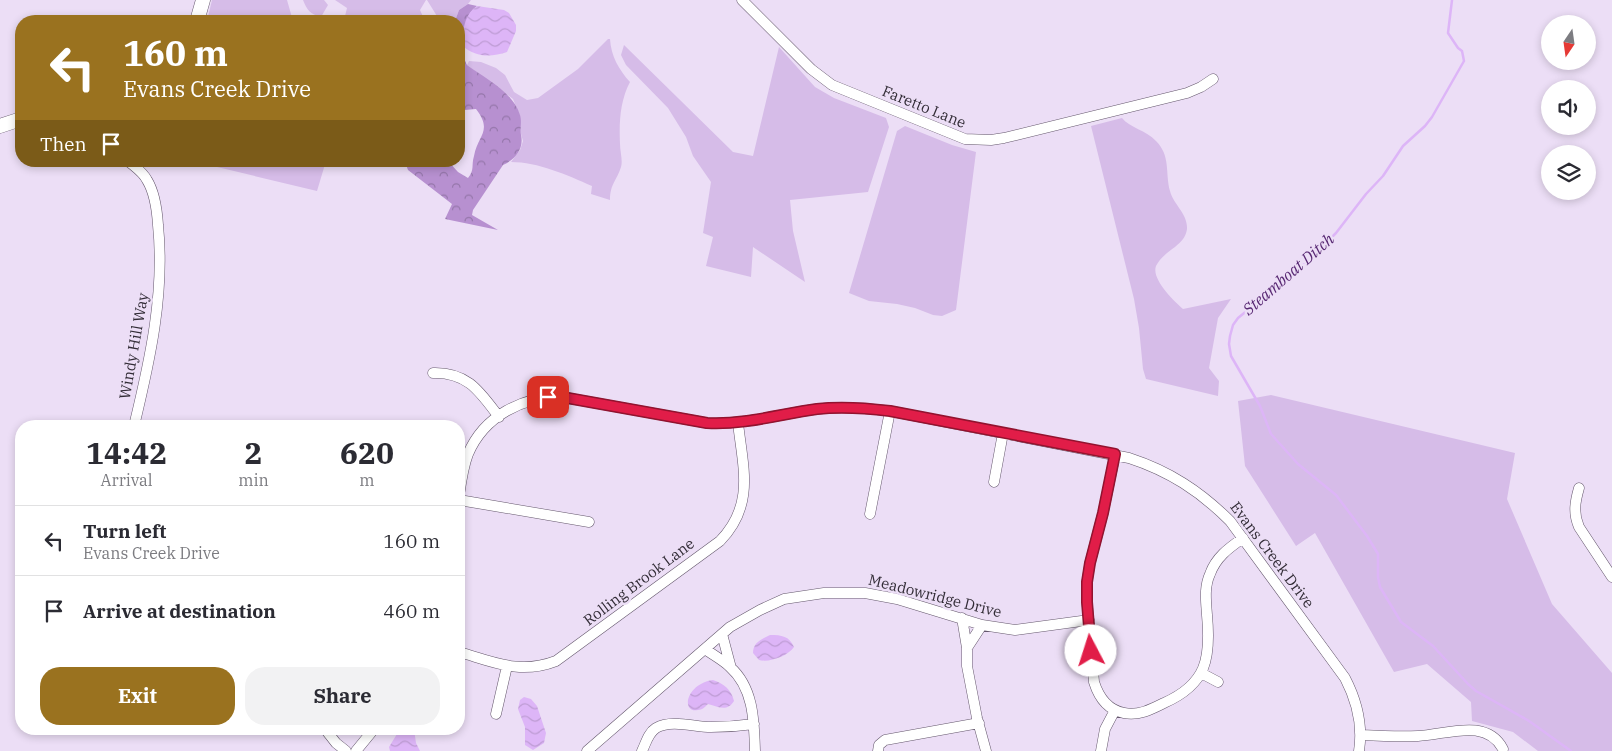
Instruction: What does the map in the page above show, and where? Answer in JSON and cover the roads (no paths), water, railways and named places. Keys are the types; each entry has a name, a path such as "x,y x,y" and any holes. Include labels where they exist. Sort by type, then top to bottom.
{"street":[{"path":"198,15 202,0"},
{"name":"Faretto Lane","path":"742,0 811,69 827,82 965,139 991,140 1031,131 1186,93 1201,87 1213,79"},
{"path":"1,126 15,121"},
{"path":"1,126 15,127"},
{"name":"Windy Hill Way","path":"135,167 144,175 152,189 159,234 159,288 153,342 135,420"},
{"path":"434,373 444,373 467,380 483,395 499,416"},
{"name":"Evans Creek Drive","path":"465,463 469,453 483,431 499,416 522,403 548,397 562,397 707,423 738,423 818,409 861,408 890,411 1115,454 1147,464 1182,481 1214,505 1243,538 1345,678 1357,706 1361,735 1359,751"},
{"path":"870,514 890,411"},
{"name":"Rolling Brook Lane","path":"465,654 518,668 537,667 556,661 720,541 728,533 740,513 745,488 738,423"},
{"path":"994,482 1003,433"},
{"path":"1115,454 1087,582 1094,682 1102,699 1115,710 1132,714 1148,711 1176,698 1186,691 1201,673 1209,650 1206,594 1210,573 1222,554 1243,538"},
{"path":"1579,488 1575,510 1576,519 1579,527 1612,577"},
{"path":"465,501 589,522"},
{"name":"Meadowridge Drive","path":"587,751 722,634 744,618 784,599 824,592 865,592 982,625 1015,630 1089,620"},
{"path":"962,618 967,648 967,666 986,751"},
{"path":"967,648 982,625"},
{"path":"722,634 731,668"},
{"path":"705,649 731,668 750,697 755,751"},
{"path":"496,714 507,666"},
{"path":"1201,673 1218,682"},
{"path":"1102,751 1105,729 1115,710"},
{"path":"878,751 879,745 885,740 979,723"},
{"path":"642,751 649,735 656,728 664,725 722,727 754,724"},
{"path":"1361,735 1419,736 1464,729 1476,730 1493,736 1503,749"},
{"path":"330,735 346,751"},
{"path":"356,751 369,735"}],"water":[{"path":"477,6 504,10 509,13 516,25 516,31 507,52 496,55 484,55 473,53 465,48 465,25 473,9"},
{"path":"770,635 785,637 790,640 794,647 778,658 759,660 753,653 753,649 758,641"},
{"path":"713,680 724,685 729,690 734,701 729,707 722,708 708,704 698,710 689,708 688,703 691,692 696,687"},
{"path":"524,697 531,699 537,706 546,733 544,743 533,750 525,745 525,727 518,709 520,700"},
{"path":"396,735 415,735 420,751 390,751 389,747"}],"waterway":[{"name":"Steamboat Ditch","path":"1452,0 1448,33 1462,51 1464,61 1432,117 1403,146 1383,176 1366,194 1336,233 1307,262 1238,318 1233,325 1229,344 1231,356 1260,406 1271,434 1298,464 1336,495 1367,536 1378,554 1380,587 1401,622 1433,646 1476,691 1529,721 1571,751"}]}
